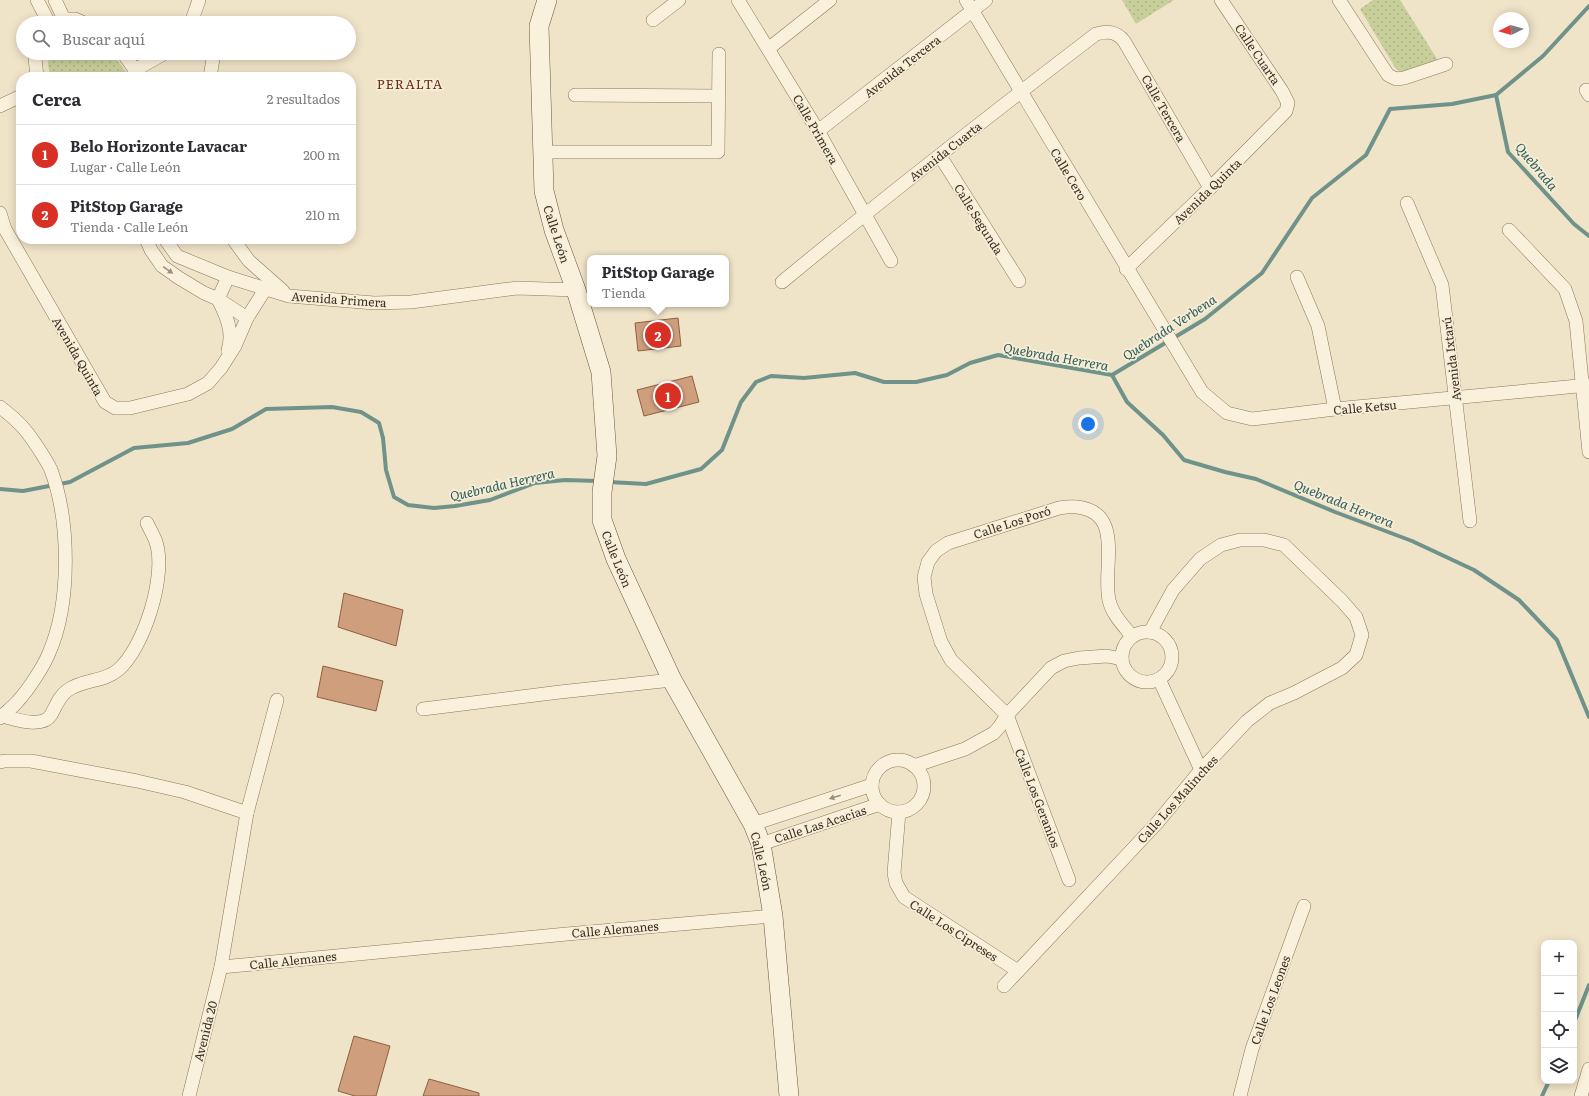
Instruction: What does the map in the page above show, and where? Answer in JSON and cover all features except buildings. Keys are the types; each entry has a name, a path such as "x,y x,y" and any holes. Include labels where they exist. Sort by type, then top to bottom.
{"main road":[{"name":"Calle León","path":"547,0 538,26 544,191 552,224 576,290 601,372 607,456 602,492 602,520 616,559 672,680 753,824 761,844 773,916 789,1096"}],"street":[{"path":"37,0 45,16"},
{"path":"55,0 60,16"},
{"path":"193,16 199,0"},
{"path":"537,0 538,26"},
{"path":"653,20 679,0"},
{"name":"Calle Primera","path":"738,0 818,131 891,261"},
{"path":"768,49 830,0"},
{"name":"Avenida Tercera","path":"818,131 969,5 986,0"},
{"name":"Calle Cuarta","path":"1221,0 1282,91 1288,103 1286,111"},
{"path":"1339,0 1388,75 1396,79 1404,78 1446,64"},
{"name":"Calle Cero","path":"969,5 1174,347"},
{"name":"Avenida Cuarta","path":"782,282 864,214 1096,34 1113,32"},
{"name":"Calle Tercera","path":"1113,32 1121,36 1210,188"},
{"path":"542,152 718,152 719,54"},
{"path":"35,60 36,72"},
{"path":"128,60 136,72"},
{"path":"138,72 155,60"},
{"path":"211,72 213,60"},
{"path":"575,96 718,96"},
{"path":"0,106 16,98"},
{"name":"Avenida Quinta","path":"1126,269 1210,188 1286,111"},
{"name":"Calle Segunda","path":"940,156 1019,281"},
{"name":"Avenida Ixtarú","path":"1407,203 1442,285 1470,521"},
{"name":"Avenida Quinta","path":"0,213 5,229 105,402 115,408 130,408 188,394 208,383 235,346 247,318 266,288"},
{"path":"1509,230 1565,289 1576,321 1586,385 1589,452"},
{"path":"148,244 162,266 247,318"},
{"name":"Avenida Primera","path":"169,244 177,256 228,277 289,296 374,303 411,302 517,288 576,290"},
{"path":"237,244 249,261 289,296"},
{"path":"218,299 228,277"},
{"path":"1297,277 1318,326 1335,409"},
{"name":"Avenida Quinta","path":"218,299 226,316 231,337 230,345 223,364"},
{"name":"Calle Ketsu","path":"1174,347 1202,392 1227,413 1252,419 1335,409 1586,385"},
{"path":"0,407 27,431 51,469 63,527 65,583 56,636 49,654 18,701 1,717"},
{"name":"Calle Los Poró","path":"1007,715 951,660 941,642 926,594 924,576 928,562 936,551 948,543 1059,508 1077,507 1092,511 1103,519 1108,531 1106,582 1109,601 1116,617 1132,636"},
{"path":"1,717 36,723 50,717 59,699 67,691 81,683 103,678 118,670 132,654 143,634 154,598 159,565 157,543 147,523"},
{"name":"Calle Los Malinches","path":"1004,986 1157,823 1201,770 1247,721 1270,703 1294,693 1342,668 1356,655 1362,635 1356,617 1342,600 1284,545 1264,540 1240,540 1221,545 1200,559 1173,590 1150,632"},
{"path":"1150,632 1164,638 1171,652 1171,660 1165,674 1159,679 1143,682 1128,674 1122,659 1124,647 1132,636 1137,633 1150,632"},
{"path":"914,766 965,750 994,733 1007,715 1051,668 1064,661 1079,658 1107,656 1122,659"},
{"path":"1159,679 1201,770"},
{"path":"423,709 672,680"},
{"path":"221,967 247,813 277,700"},
{"name":"Calle Los Geranios","path":"1007,715 1069,880"},
{"path":"0,762 5,760 31,762 137,781 186,792 247,813"},
{"path":"872,785 878,769 885,764 892,761 901,760 914,766 921,773 924,790 915,806 908,810 899,812"},
{"name":"Calle Las Acacias","path":"753,824 872,785 875,798 880,804 885,808 899,812"},
{"name":"Calle Las Acacias","path":"761,844 880,804"},
{"name":"Calle Los Cipreses","path":"899,812 894,873 899,890 904,897 1018,971"},
{"name":"Calle Los Leones","path":"1240,1096 1252,1049 1304,906"},
{"name":"Calle Alemanes","path":"221,967 559,934 773,916"},
{"name":"Avenida 20","path":"189,1096 221,967"},
{"path":"1581,1096 1589,1069"}],"green space":[{"path":"1122,0 1174,0 1136,24"},
{"path":"1373,0 1400,0 1439,62 1402,72 1396,69 1360,9"},
{"path":"49,60 117,60 126,72 49,72"}],"waterway":[{"name":"Quebrada Verbena","path":"1112,375 1205,319 1262,273 1312,198 1366,155 1390,109 1452,104 1496,95 1543,56 1589,6"},
{"name":"Quebrada","path":"1496,95 1508,152 1574,224 1589,236"},
{"name":"Quebrada Herrera","path":"609,482 646,484 701,469 722,450 741,402 756,382 771,376 804,378 855,373 884,382 916,382 947,375 970,363 998,355 1112,375 1127,402 1163,435 1184,460 1256,479 1335,512 1412,541 1474,570 1519,600 1557,640 1589,717"},
{"name":"Quebrada Herrera","path":"0,489 23,491 70,482 134,448 188,443 232,429 266,409 332,407 361,412 379,423 383,438 386,470 394,497 408,505 434,508 455,506 490,500 535,483 565,480 598,481"},
{"name":"Quebrada Herrera","path":"1577,1015 1589,985"},
{"name":"Quebrada Herrera","path":"1542,1096 1548,1084"}],"place":[{"name":"PitStop Garage","path":"658,335"},
{"name":"Belo Horizonte Lavacar","path":"668,396"}],"district":[{"name":"PERALTA","path":"410,83"}]}
